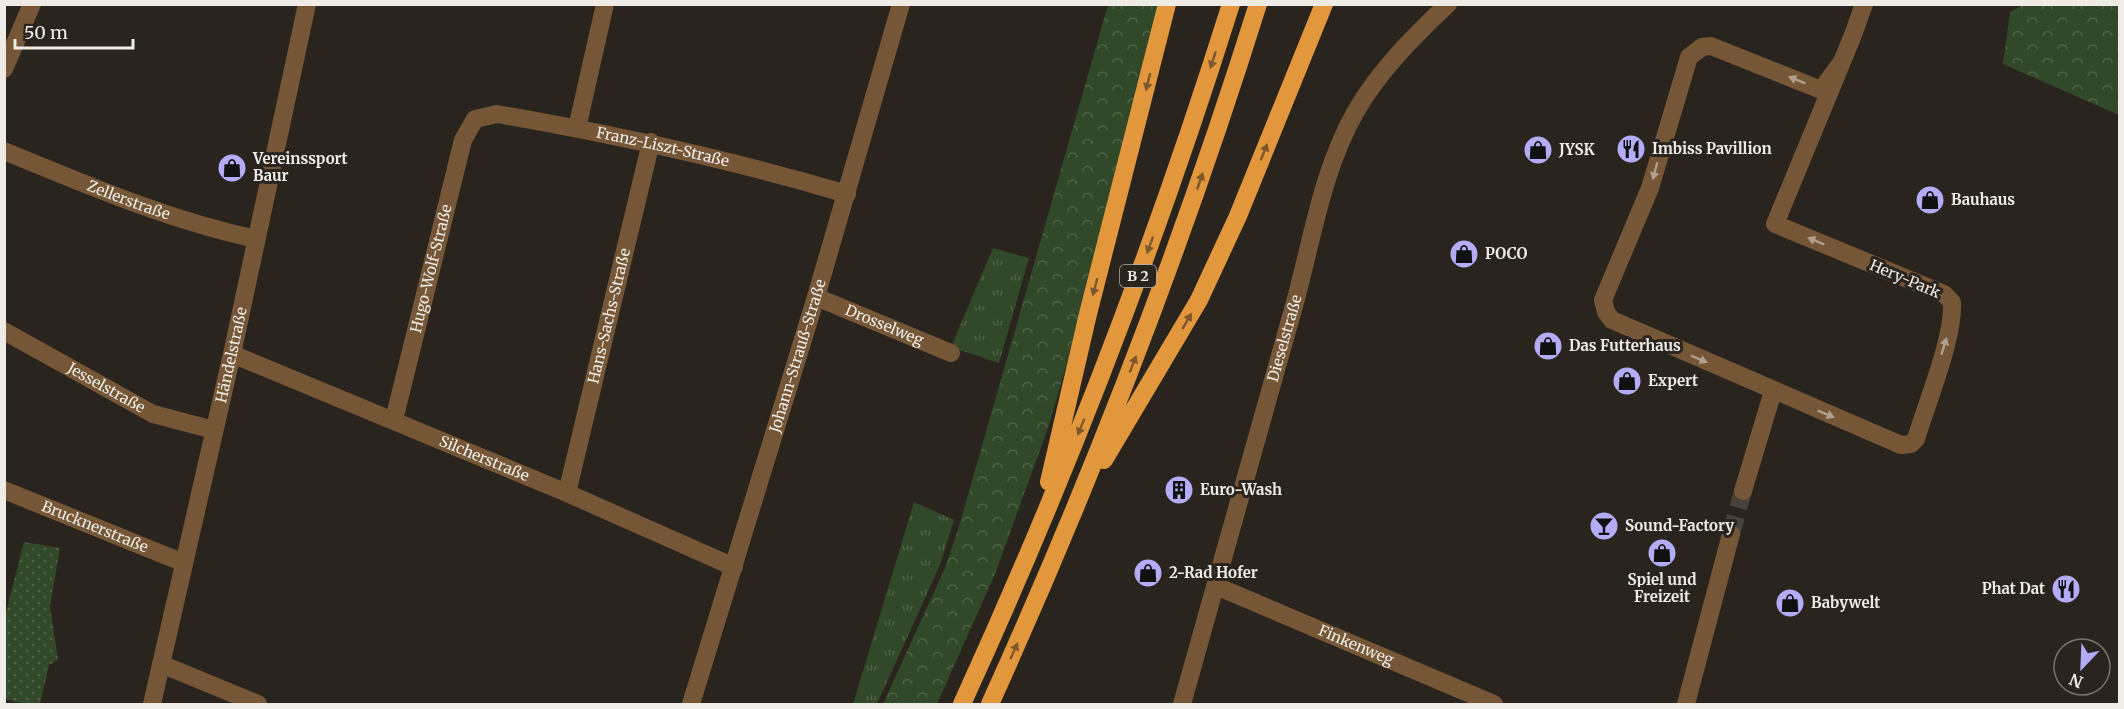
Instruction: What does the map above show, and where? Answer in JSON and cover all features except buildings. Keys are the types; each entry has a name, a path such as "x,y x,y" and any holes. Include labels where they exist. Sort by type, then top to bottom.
{"highway":[{"path":"1034,542 1088,314 1167,4"},
{"name":"B 2","path":"962,705 1034,542 1118,332 1198,106 1231,4"},
{"name":"B 2","path":"990,705 1081,497 1177,244 1258,4"},
{"path":"1081,497 1133,414 1199,300 1242,207 1324,4"}],"street":[{"path":"4,69 32,4"},
{"name":"Händelstraße","path":"152,705 232,354 306,4"},
{"path":"577,128 605,4"},
{"name":"Johann-Strauß-Straße","path":"691,705 816,297 902,4"},
{"name":"Dieselstraße","path":"1182,705 1320,203 1336,156 1356,111 1379,78 1402,50 1448,4"},
{"name":"Hery-Park","path":"1841,63 1821,90 1711,46 1693,52 1685,64 1650,188 1604,300 1606,312 1612,321 1773,391 1901,445 1911,444 1916,439 1952,314 1952,302 1944,294 1775,225 1841,63 1864,4"},
{"name":"Franz-Liszt-Straße","path":"475,118 492,114 651,142 748,165 847,194"},
{"name":"Hugo-Wolf-Straße","path":"394,420 463,140 475,118"},
{"name":"Hans-Sachs-Straße","path":"567,493 651,142"},
{"name":"Zellerstraße","path":"4,151 159,213 212,230 256,239"},
{"name":"Drosselweg","path":"816,297 951,353"},
{"name":"Jesselstraße","path":"4,331 153,414 214,430"},
{"name":"Silcherstraße","path":"232,354 567,493 734,567"},
{"path":"1743,491 1773,391"},
{"name":"Brucknerstraße","path":"4,490 184,563"},
{"path":"1686,705 1731,534"},
{"name":"Finkenweg","path":"1216,586 1494,705"},
{"path":"161,664 258,705"}],"green space":[{"path":"1108,5 1158,5 1067,363 1049,425 995,574 937,704 883,704 945,568 960,523"},
{"path":"2023,5 2119,5 2119,115 2003,64 2010,12"},
{"path":"993,248 1029,258 999,363 951,347"},
{"path":"914,502 954,520 940,565 877,704 853,704"},
{"path":"24,542 60,548 50,606 58,660 49,665 40,704 24,704 5,699 5,616"}],"tunnel":[{"path":"1731,534 1743,491"}],"place":[{"name":"Imbiss Pavillion","path":"1631,149"},
{"name":"JYSK","path":"1538,150"},
{"name":"Vereinssport Baur","path":"232,168"},
{"name":"Bauhaus","path":"1930,200"},
{"name":"POCO","path":"1464,254"},
{"name":"Das Futterhaus","path":"1548,346"},
{"name":"Expert","path":"1627,381"},
{"name":"Euro-Wash","path":"1179,490"},
{"name":"Sound-Factory","path":"1604,526"},
{"name":"Spiel und Freizeit","path":"1662,553"},
{"name":"2-Rad Hofer","path":"1148,573"},
{"name":"Phat Dat","path":"2066,589"},
{"name":"Babywelt","path":"1790,603"}]}
